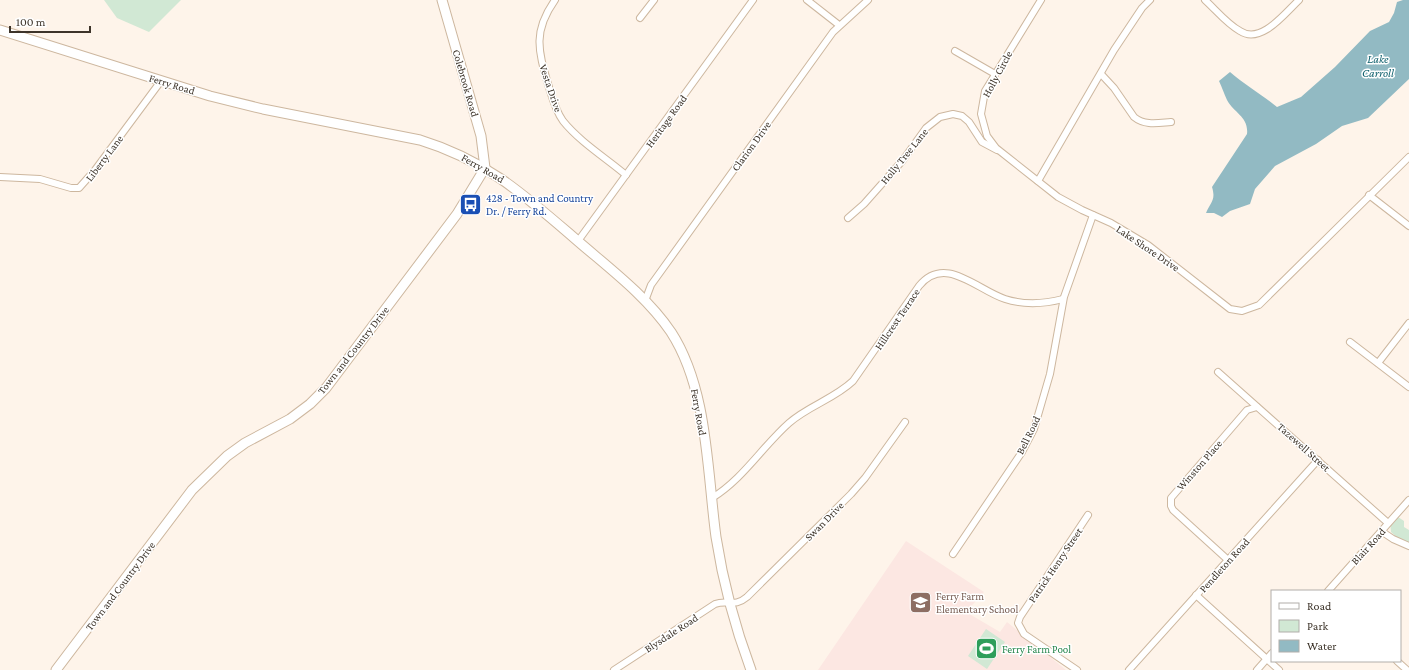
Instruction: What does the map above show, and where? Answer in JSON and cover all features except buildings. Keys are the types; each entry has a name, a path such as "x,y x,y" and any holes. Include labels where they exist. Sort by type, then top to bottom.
{"main road":[{"name":"Colebrook Road","path":"442,0 481,136 485,168"},
{"name":"Ferry Road","path":"0,30 161,80 256,107 420,140 453,152 485,168 515,188 578,241 645,301 672,333 686,361 699,405 720,560 729,603 750,670"},
{"name":"Town and Country Drive","path":"56,670 192,490 227,456 245,443 290,419 310,404 326,388 457,214 485,168"}],"street":[{"name":"Vesta Drive","path":"556,0 544,17 539,41 540,57 553,102 557,112 568,127 626,175"},
{"path":"640,18 654,0"},
{"name":"Heritage Road","path":"578,241 753,0"},
{"path":"807,0 839,25"},
{"name":"Clarion Drive","path":"645,301 651,285 839,25 868,0"},
{"name":"Holly Circle","path":"1038,181 1000,152 987,136 981,114 983,98 994,74 1040,0"},
{"path":"1038,181 1100,74 1142,8 1150,0"},
{"path":"1205,0 1236,29 1250,35 1256,34 1270,27 1299,0"},
{"path":"955,51 994,74"},
{"path":"1100,74 1114,88 1138,121 1148,124 1171,122"},
{"name":"Liberty Lane","path":"0,177 28,177 71,188 79,188 95,170 161,80"},
{"name":"Holly Tree Lane","path":"848,218 864,204 903,160 926,128 940,117 953,114 962,116 969,122 982,142 1000,152"},
{"name":"Lake Shore Drive","path":"1038,181 1058,197 1111,223 1148,245 1225,306 1242,311 1259,305 1409,157"},
{"path":"1369,195 1409,226"},
{"path":"1063,300 1093,215"},
{"name":"Hillcrest Terrace","path":"712,498 736,480 789,422 840,392 853,381 919,286 927,278 943,273 954,274 996,296 1013,301 1042,303 1063,300"},
{"name":"Bell Road","path":"953,554 1022,452 1034,429 1047,387 1063,300"},
{"path":"1378,363 1409,323"},
{"path":"1350,342 1409,387"},
{"name":"Tazewell Street","path":"1218,372 1388,523"},
{"name":"Winston Place","path":"1228,560 1173,510 1171,506 1171,498 1247,410 1257,407"},
{"name":"Swan Drive","path":"729,603 738,603 747,597 851,494 866,478 905,422"},
{"name":"Pendleton Road","path":"1130,670 1318,460"},
{"name":"Blair Road","path":"1329,590 1409,500"},
{"name":"Patrick Henry Street","path":"1077,670 1025,635 1019,627 1020,617 1088,515"},
{"path":"1381,531 1393,539 1409,546"},
{"path":"1196,595 1279,670"},
{"name":"Blysdale Road","path":"614,670 715,604 723,602 729,603"},
{"path":"1257,670 1271,654"},
{"path":"1398,662 1407,670"}],"shaded area":[{"name":"Ferry Farm Elementary School","path":"906,541 984,592 966,612 1000,632 1007,622 1066,670 818,670"}],"green space":[{"path":"104,0 181,0 149,32 117,18"},
{"path":"1398,517 1404,521 1404,527 1409,530 1409,544 1400,540 1391,532 1390,522"},
{"name":"Ferry Farm Pool","path":"986,629 1005,642 987,669 968,656"}],"water":[{"name":"Lake Carroll","path":"1409,0 1409,79 1368,118 1342,126 1316,144 1275,166 1255,189 1250,204 1230,211 1222,217 1214,213 1206,213 1213,198 1212,187 1247,134 1246,123 1227,100 1219,81 1230,72 1277,107 1301,97 1335,67 1370,31 1389,22 1394,13 1397,2"}],"place":[{"name":"428 - Town and Country Dr. / Ferry Rd.","path":"471,204"},
{"name":"Ferry Farm Elementary School","path":"920,602"},
{"name":"Ferry Farm Pool","path":"986,649"}]}
